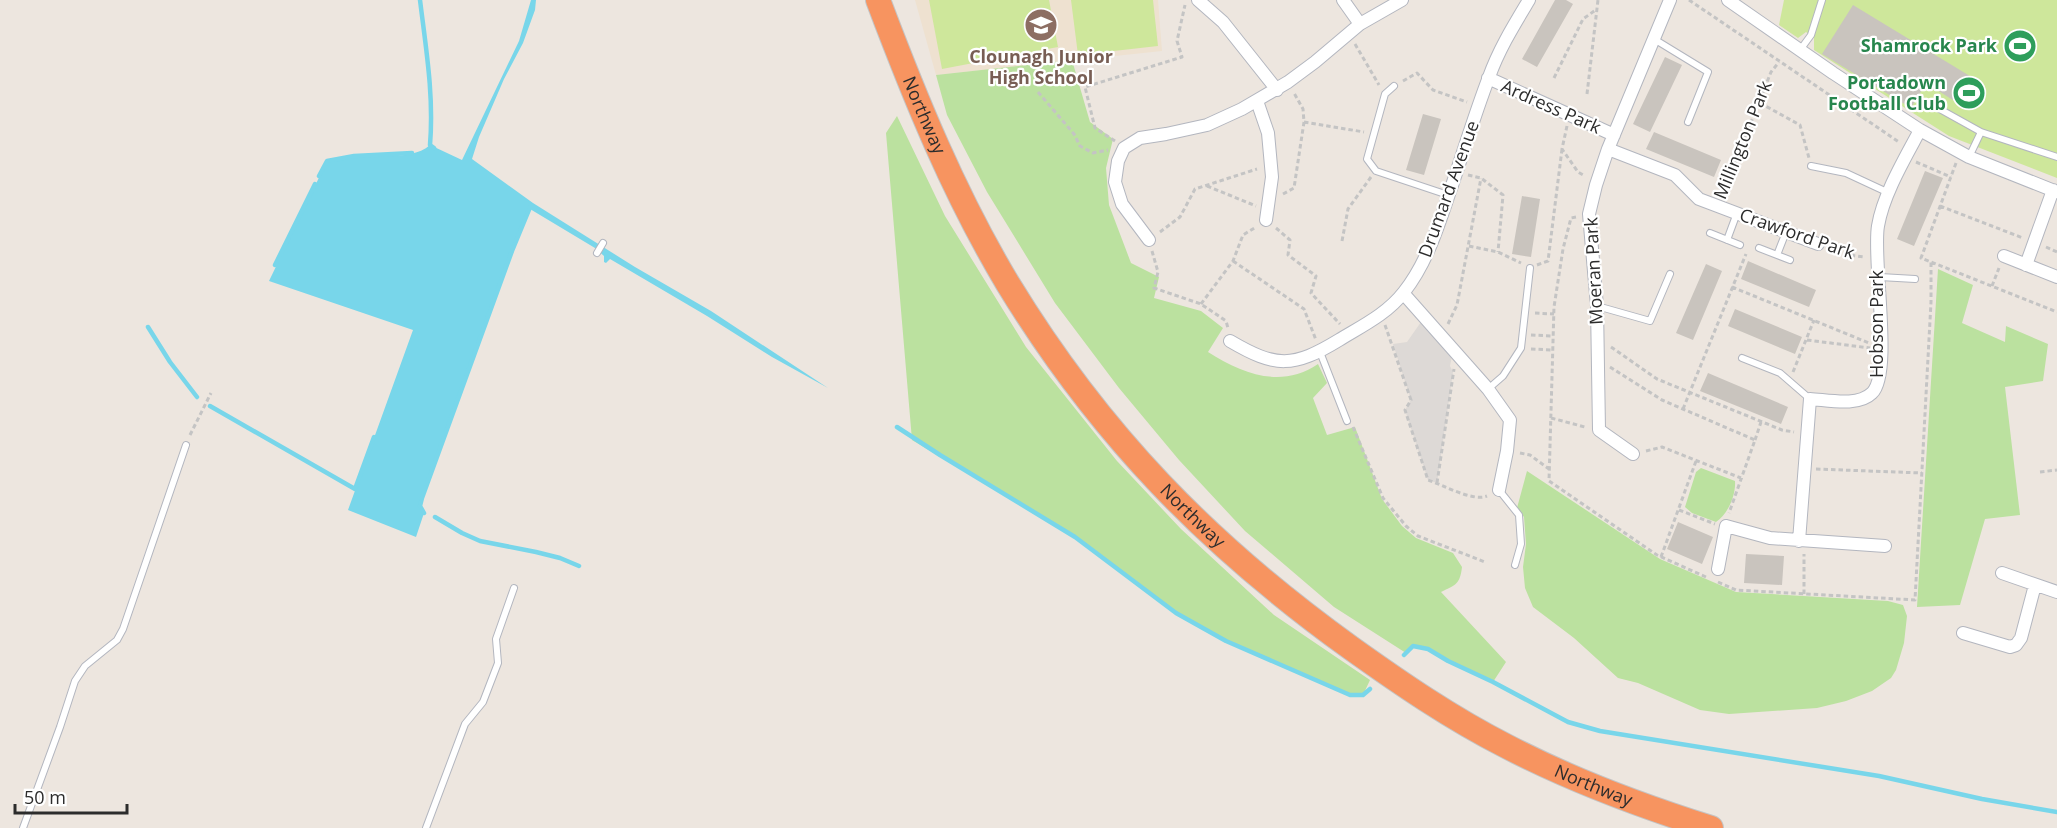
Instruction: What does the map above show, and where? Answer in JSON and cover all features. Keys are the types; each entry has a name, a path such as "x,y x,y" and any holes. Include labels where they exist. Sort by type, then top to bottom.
{"highway":[{"name":"Northway","path":"878,0 935,146 1007,282 1063,368 1094,409 1147,471 1196,522 1232,556 1308,617 1444,711 1507,747 1576,778 1649,808 1711,828"}],"street":[{"path":"1198,0 1222,22 1277,90"},
{"path":"1343,0 1360,24"},
{"path":"1149,240 1122,204 1115,182 1118,161 1124,148 1140,138 1208,125 1257,101 1277,90 1315,62 1360,24 1402,0"},
{"name":"Drumard Avenue","path":"1230,341 1252,354 1271,361 1287,363 1320,352 1381,315 1403,293 1416,274 1434,238 1488,78 1503,43 1529,0"},
{"path":"1614,135 1670,0"},
{"path":"1728,0 1920,130 1965,155 2055,191 2026,265"},
{"name":"Ardress Park","path":"1488,78 1614,135"},
{"path":"1257,101 1268,133 1272,177 1268,211"},
{"name":"Hobson Park","path":"1810,399 1859,400 1871,395 1878,387 1881,347 1880,277 1876,260 1878,225 1889,193 1920,130"},
{"name":"Moeran Park","path":"1599,430 1597,306 1589,214 1596,184 1614,135"},
{"name":"Millington Park","path":"1608,149 1675,175 1699,199 1718,206"},
{"name":"Crawford Park","path":"1718,206 1818,244"},
{"path":"2004,256 2057,278"},
{"path":"1403,293 1488,389 1510,420 1500,490"},
{"path":"1799,541 1810,399"},
{"path":"1599,430 1633,454"},
{"path":"1718,569 1726,526 1770,538 1885,546"},
{"path":"2002,573 2057,592"},
{"path":"1963,633 2010,647 2016,645 2021,638 2035,585"}],"lane":[{"path":"1800,50 1811,35 1822,0"},
{"path":"1654,39 1708,72 1688,122"},
{"path":"1394,86 1385,94 1367,159 1376,171 1449,195"},
{"path":"1936,107 1981,132 2057,157"},
{"path":"1965,155 1981,132"},
{"path":"1811,166 1846,173 1889,193"},
{"path":"1727,240 1737,213"},
{"path":"1777,255 1786,232"},
{"path":"1710,233 1740,245"},
{"path":"597,253 603,243"},
{"path":"1759,248 1790,260"},
{"path":"1488,389 1503,376 1521,348 1530,268"},
{"path":"1597,306 1650,321 1670,274"},
{"path":"1880,277 1915,279"},
{"path":"1320,352 1347,422"},
{"path":"1742,358 1779,373 1810,399"},
{"path":"22,828 75,681 85,666 117,640 123,629 186,445"},
{"path":"1500,490 1519,515 1521,544 1515,566"},
{"path":"426,828 465,724 483,702 498,663 496,639 514,588"}],"path":[{"path":"1124,148 1095,128 1085,87 1182,57 1177,41 1186,0"},
{"path":"1587,94 1598,0"},
{"path":"1689,0 1908,153 1952,177"},
{"path":"1554,78 1583,19 1597,9"},
{"path":"1348,34 1385,94"},
{"name":"Millington Park","path":"1718,206 1771,72 1779,62"},
{"path":"1394,86 1417,73 1433,90 1479,106"},
{"path":"1201,304 1233,261 1243,235 1294,188 1304,122 1303,109 1288,82"},
{"path":"1038,92 1074,134 1080,146 1093,153 1124,148"},
{"path":"1759,102 1800,125 1811,166"},
{"path":"1469,246 1498,252 1530,268 1548,261 1562,149 1570,115"},
{"path":"1304,122 1374,134"},
{"path":"1562,149 1578,172 1596,184"},
{"path":"1965,155 1952,177 1921,258 2057,312"},
{"path":"1230,341 1226,321 1201,304 1154,288 1158,272 1149,240 1180,217 1195,189 1271,164"},
{"path":"1342,241 1348,209 1376,171"},
{"path":"1457,172 1481,178 1503,195 1498,252"},
{"path":"1442,337 1457,305 1481,178"},
{"path":"1205,186 1268,211 1290,240 1288,255 1316,276 1311,293 1349,334"},
{"path":"1940,206 2057,252"},
{"path":"1589,214 1571,218 1563,249 1554,314 1549,481 1661,557 1737,590 1915,600 1931,302 1931,261"},
{"name":"Crawford Park","path":"1818,244 1827,242 1855,256 1876,260"},
{"path":"1683,409 1746,254"},
{"path":"1233,261 1304,309 1320,352"},
{"path":"1732,287 1881,347"},
{"path":"1526,313 1554,314"},
{"path":"1381,315 1411,400 1405,410 1428,480 1464,494 1482,498 1500,490"},
{"path":"1789,381 1814,321"},
{"path":"1522,334 1553,336"},
{"name":"Moeran Park","path":"1598,339 1657,379 1782,430 1808,433"},
{"path":"1807,340 1862,348 1881,347"},
{"path":"1521,348 1553,350"},
{"path":"1599,360 1662,400 1755,440"},
{"path":"1437,483 1454,372"},
{"path":"186,445 211,393"},
{"path":"1551,418 1599,430"},
{"path":"1347,422 1355,429 1383,498 1406,526 1418,536 1485,562"},
{"path":"1679,510 1717,525 1726,526 1761,422"},
{"path":"1633,454 1662,447 1741,478"},
{"path":"1507,451 1530,455 1549,469"},
{"path":"1661,557 1696,460"},
{"path":"1806,468 1922,473"},
{"path":"2040,472 2057,470"},
{"path":"1804,594 1805,568"}],"shaded area":[{"name":"Clounagh Junior High School","path":"915,0 1158,0 1162,51 936,75"},
{"path":"1421,322 1452,356 1450,366 1453,372 1437,483 1428,480 1405,410 1411,400 1393,344 1407,342"}],"green space":[{"path":"929,0 1049,0 1058,47 942,69"},
{"path":"1071,0 1153,0 1158,46 1078,55"},
{"name":"Portadown Football Club","path":"1784,0 2057,0 2057,178 1949,136 1814,50 1814,38 1806,32 1798,38 1779,25"},
{"path":"1072,60 1090,122 1113,139 1106,168 1109,205 1131,263 1159,277 1154,298 1201,311 1223,328 1208,352 1235,367 1262,376 1276,377 1304,372 1318,364 1327,383 1313,398 1327,435 1355,427 1382,499 1402,526 1416,538 1453,553 1462,567 1456,583 1441,592 1506,662 1493,682 1428,649 1413,646 1406,653 1334,607 1245,531 1179,460 1119,388 1055,303 987,192 947,115 936,75"},
{"path":"897,116 945,216 1026,347 1117,461 1181,529 1274,615 1370,680 1363,695 1350,695 1226,641 1176,613 1074,537 912,440 886,133"},
{"path":"1938,269 1973,285 1962,323 2005,342 2006,326 2048,344 2043,381 2005,387 2020,515 1985,519 1960,605 1917,607"},
{"path":"1701,468 1735,481 1730,504 1716,522 1692,513 1685,507 1696,472"},
{"path":"1527,471 1660,559 1736,592 1888,601 1903,605 1907,616 1904,643 1896,670 1891,678 1872,691 1846,701 1817,708 1729,714 1700,710 1638,683 1618,678 1574,638 1533,607 1525,588 1524,517 1517,508"}],"water":[{"path":"531,0 536,0 535,10 523,43 504,79 472,159 533,203 635,267 711,311 828,388 772,357 610,259 604,262 604,256 595,248 530,209 512,251 422,498 420,506 424,513 416,537 348,510 413,330 269,281 327,161 355,156 404,155 423,150 430,145 462,160 519,41"}],"building":[{"path":"1555,0 1566,0 1573,4 1537,67 1522,59"},
{"path":"1853,5 1983,84 1967,109 1926,83 1911,108 1822,54"},
{"path":"1665,57 1682,65 1650,132 1633,124"},
{"path":"1423,114 1441,119 1424,175 1406,170"},
{"path":"1654,132 1721,160 1714,177 1646,149"},
{"path":"1925,171 1943,178 1914,246 1897,239"},
{"path":"1522,196 1540,199 1531,257 1512,254"},
{"path":"1748,261 1816,290 1809,307 1741,279"},
{"path":"1706,264 1722,271 1693,340 1676,333"},
{"path":"1735,309 1802,337 1795,354 1728,326"},
{"path":"1708,373 1788,407 1781,424 1700,391"},
{"path":"1678,522 1713,537 1702,564 1667,549"},
{"path":"1746,554 1784,556 1782,585 1744,583"}],"waterway":[{"path":"420,0 430,90 430,145 434,148"},
{"path":"319,176 327,161 354,156 412,153"},
{"path":"275,265 315,184"},
{"path":"424,513 420,506 422,498 531,205"},
{"path":"148,327 170,362 197,397"},
{"path":"210,406 355,489 374,437"},
{"path":"897,427 1075,537 1176,613 1226,641 1350,695 1363,695 1370,689"},
{"path":"435,517 480,541 560,558 579,566"},
{"path":"1404,655 1413,646 1428,649 1568,722 1600,731 1879,776 1982,799 2057,812"}],"place":[{"name":"Clounagh Junior High School","path":"1041,25"},
{"name":"Shamrock Park","path":"2020,46"},
{"name":"Portadown Football Club","path":"1969,93"}]}
